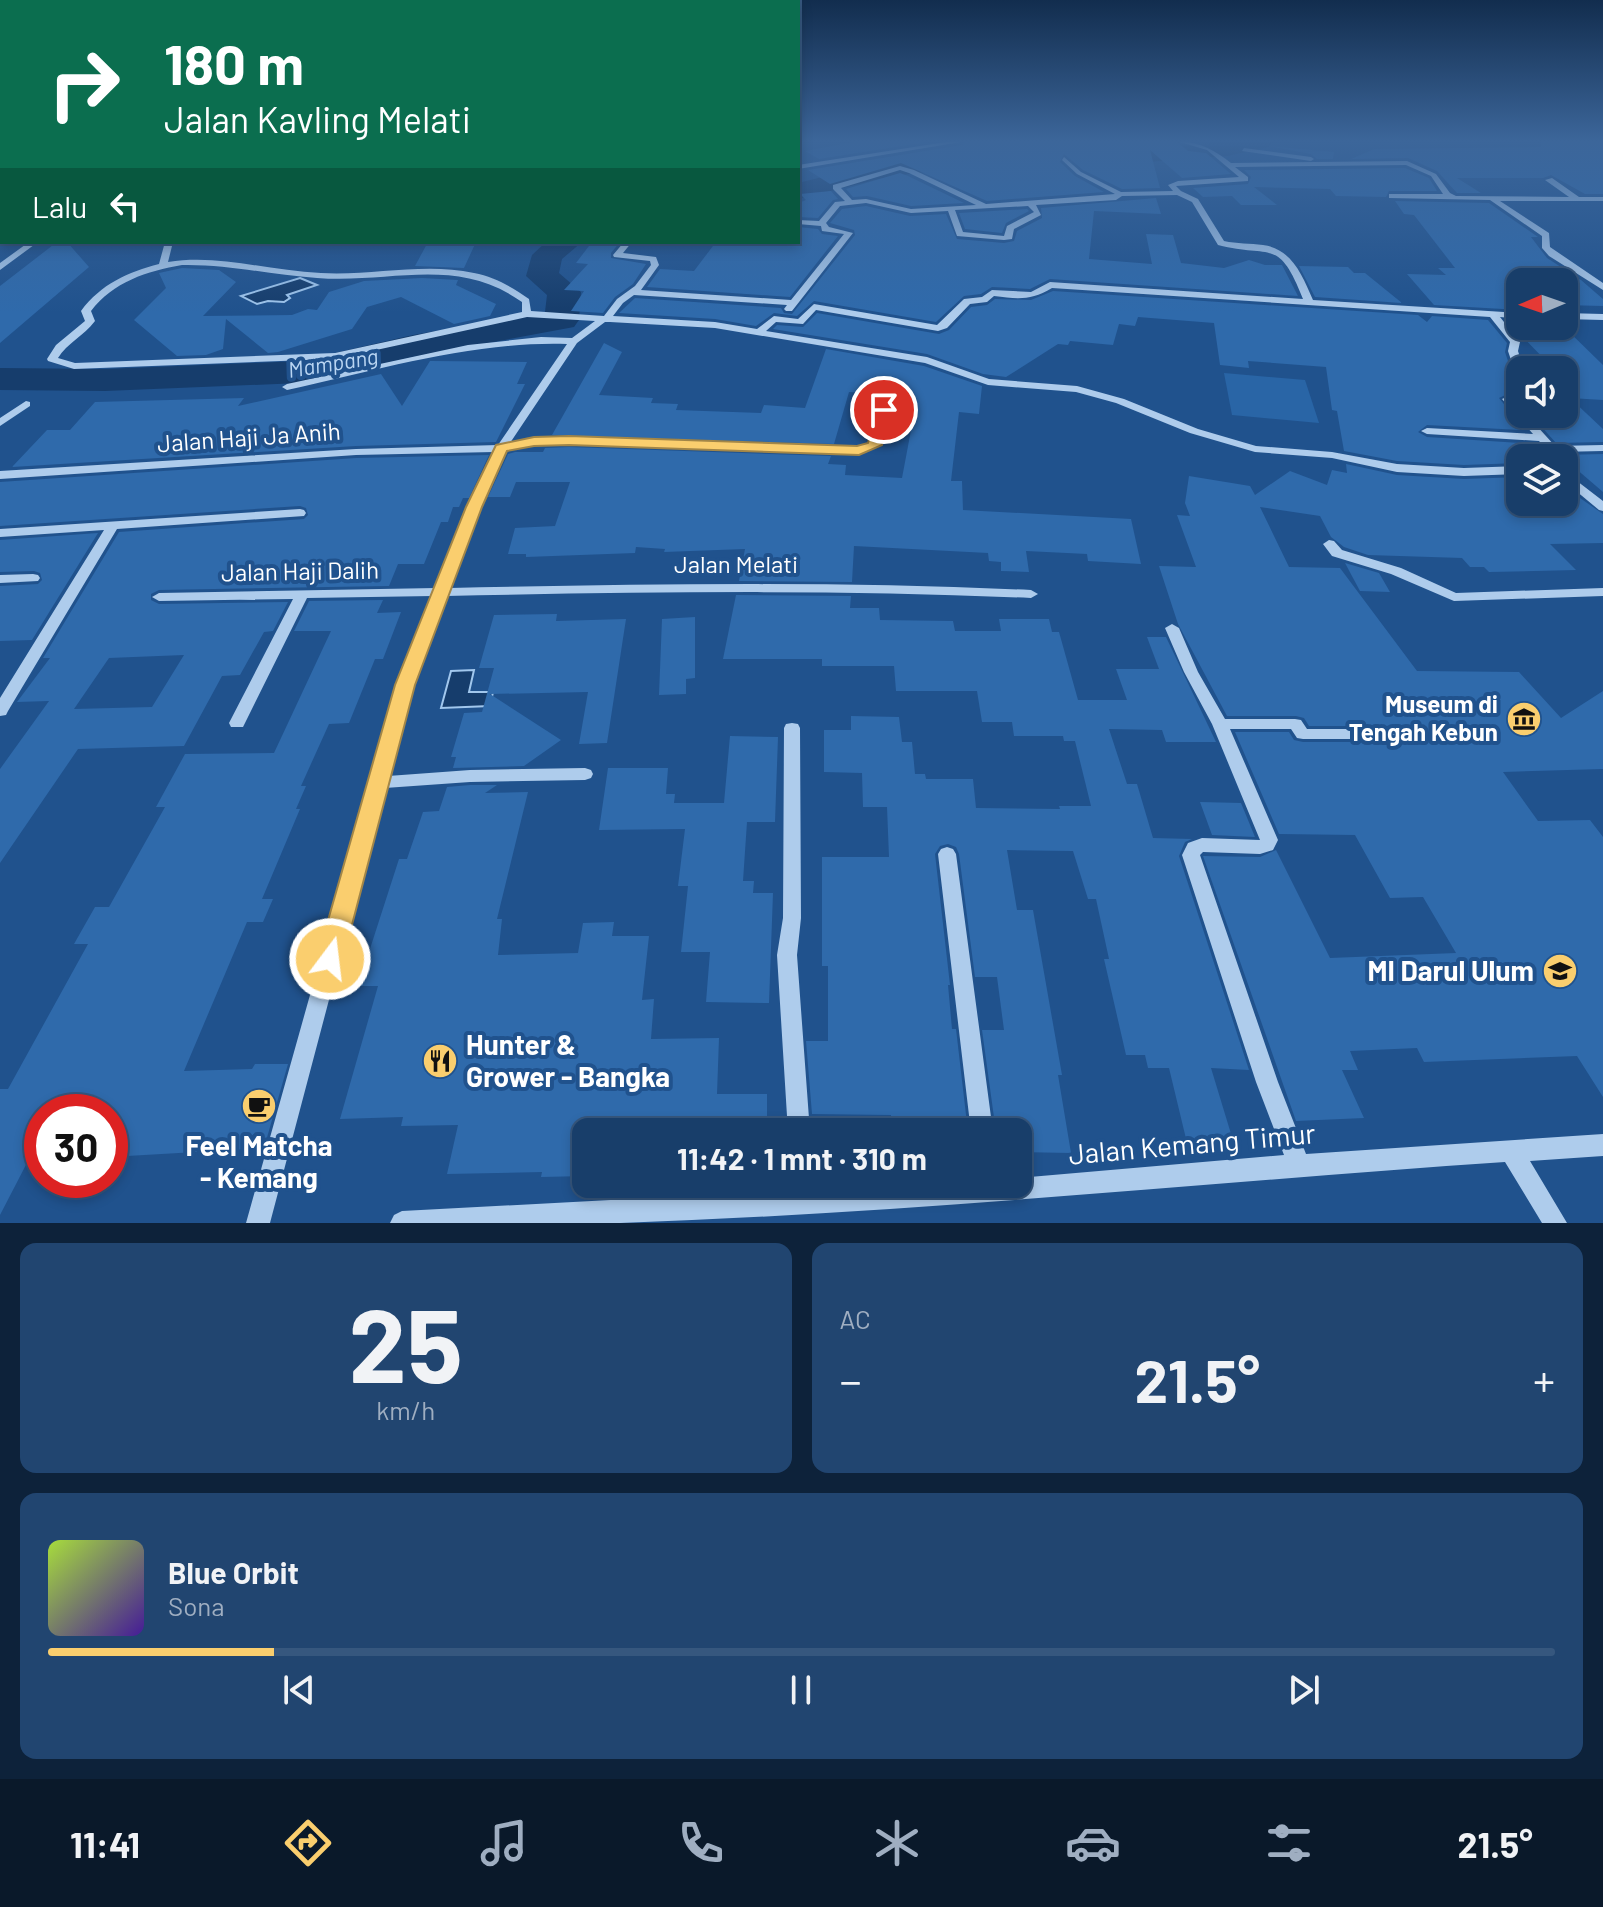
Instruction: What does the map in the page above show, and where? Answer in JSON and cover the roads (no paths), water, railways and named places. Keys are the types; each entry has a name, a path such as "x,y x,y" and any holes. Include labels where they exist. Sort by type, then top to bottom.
{"street":[{"path":"847,199 850,202"},
{"path":"971,199 985,207"},
{"path":"821,224 838,204 850,202 866,201 911,211 1098,199"},
{"path":"1191,199 1221,243 1266,248 1281,253 1294,267 1309,302"},
{"path":"1492,199 1546,235 1546,248 1552,254 1603,287"},
{"path":"951,209 960,234 1004,238 1009,237 1010,228 1038,213 1030,203"},
{"path":"782,319 807,282 848,234 824,228 825,225 821,224 800,222"},
{"path":"0,267 31,244"},
{"path":"163,266 168,244"},
{"path":"287,387 450,352 555,339 581,331 602,321 630,292 638,288 656,262 653,259 617,255 626,244"},
{"path":"527,314 526,301 508,287 465,274 321,276 214,264 163,266 106,289 86,311 90,321 86,328 57,348 52,359 74,366 335,356 527,314 545,316 581,331"},
{"path":"760,331 771,320 800,322 814,307 938,328 944,326 967,301 984,300 992,293 1033,295 1050,285 1506,315"},
{"path":"630,292 795,303"},
{"path":"1493,315 1515,342 1515,356"},
{"path":"1578,316 1603,317"},
{"path":"602,321 715,325 760,331 927,360 988,382 1077,389 1120,401 1194,431 1255,449 1332,455 1397,468 1464,472 1506,470"},
{"path":"258,1223 405,685 474,507 501,448 581,331"},
{"path":"0,423 26,404"},
{"name":"Jalan Haji Ja Anih","path":"0,475 356,452 501,448 534,442 569,441 859,451 875,445 884,410"},
{"path":"1532,428 1545,444"},
{"path":"1427,431 1541,438"},
{"path":"1578,451 1603,448"},
{"path":"1578,486 1603,507"},
{"path":"0,533 300,513"},
{"path":"0,711 114,524"},
{"path":"1329,544 1337,553 1396,571 1454,597 1603,592"},
{"path":"0,579 33,578"},
{"name":"Jalan Melati","path":"442,593 820,587 1031,594"},
{"name":"Jalan Haji Dalih","path":"159,597 442,593"},
{"path":"237,723 302,594"},
{"path":"1172,628 1191,672 1220,724 1269,840 1267,845 1260,847 1202,845 1194,848 1191,855 1267,1082 1299,1165"},
{"path":"1220,724 1295,724 1303,734 1397,734"},
{"path":"792,728 792,918 787,955 798,1118"},
{"path":"378,783 470,776 585,774"},
{"path":"947,854 980,1118"},
{"name":"Jalan Kemang Timur","path":"1032,1185 1603,1145"},
{"path":"1511,1151 1555,1223"},
{"name":"Jalan Kemang Timur","path":"402,1223 725,1198"}],"waterway":[{"name":"Mampang","path":"0,379 105,380 300,372 413,346 562,320 564,292 542,276 547,255 564,244"}],"place":[{"name":"Museum di Tengah Kebun","path":"1524,719"},
{"name":"MI Darul Ulum","path":"1560,971"},
{"name":"Hunter & Grower - Bangka","path":"440,1061"},
{"name":"Feel Matcha - Kemang","path":"259,1106"}]}
